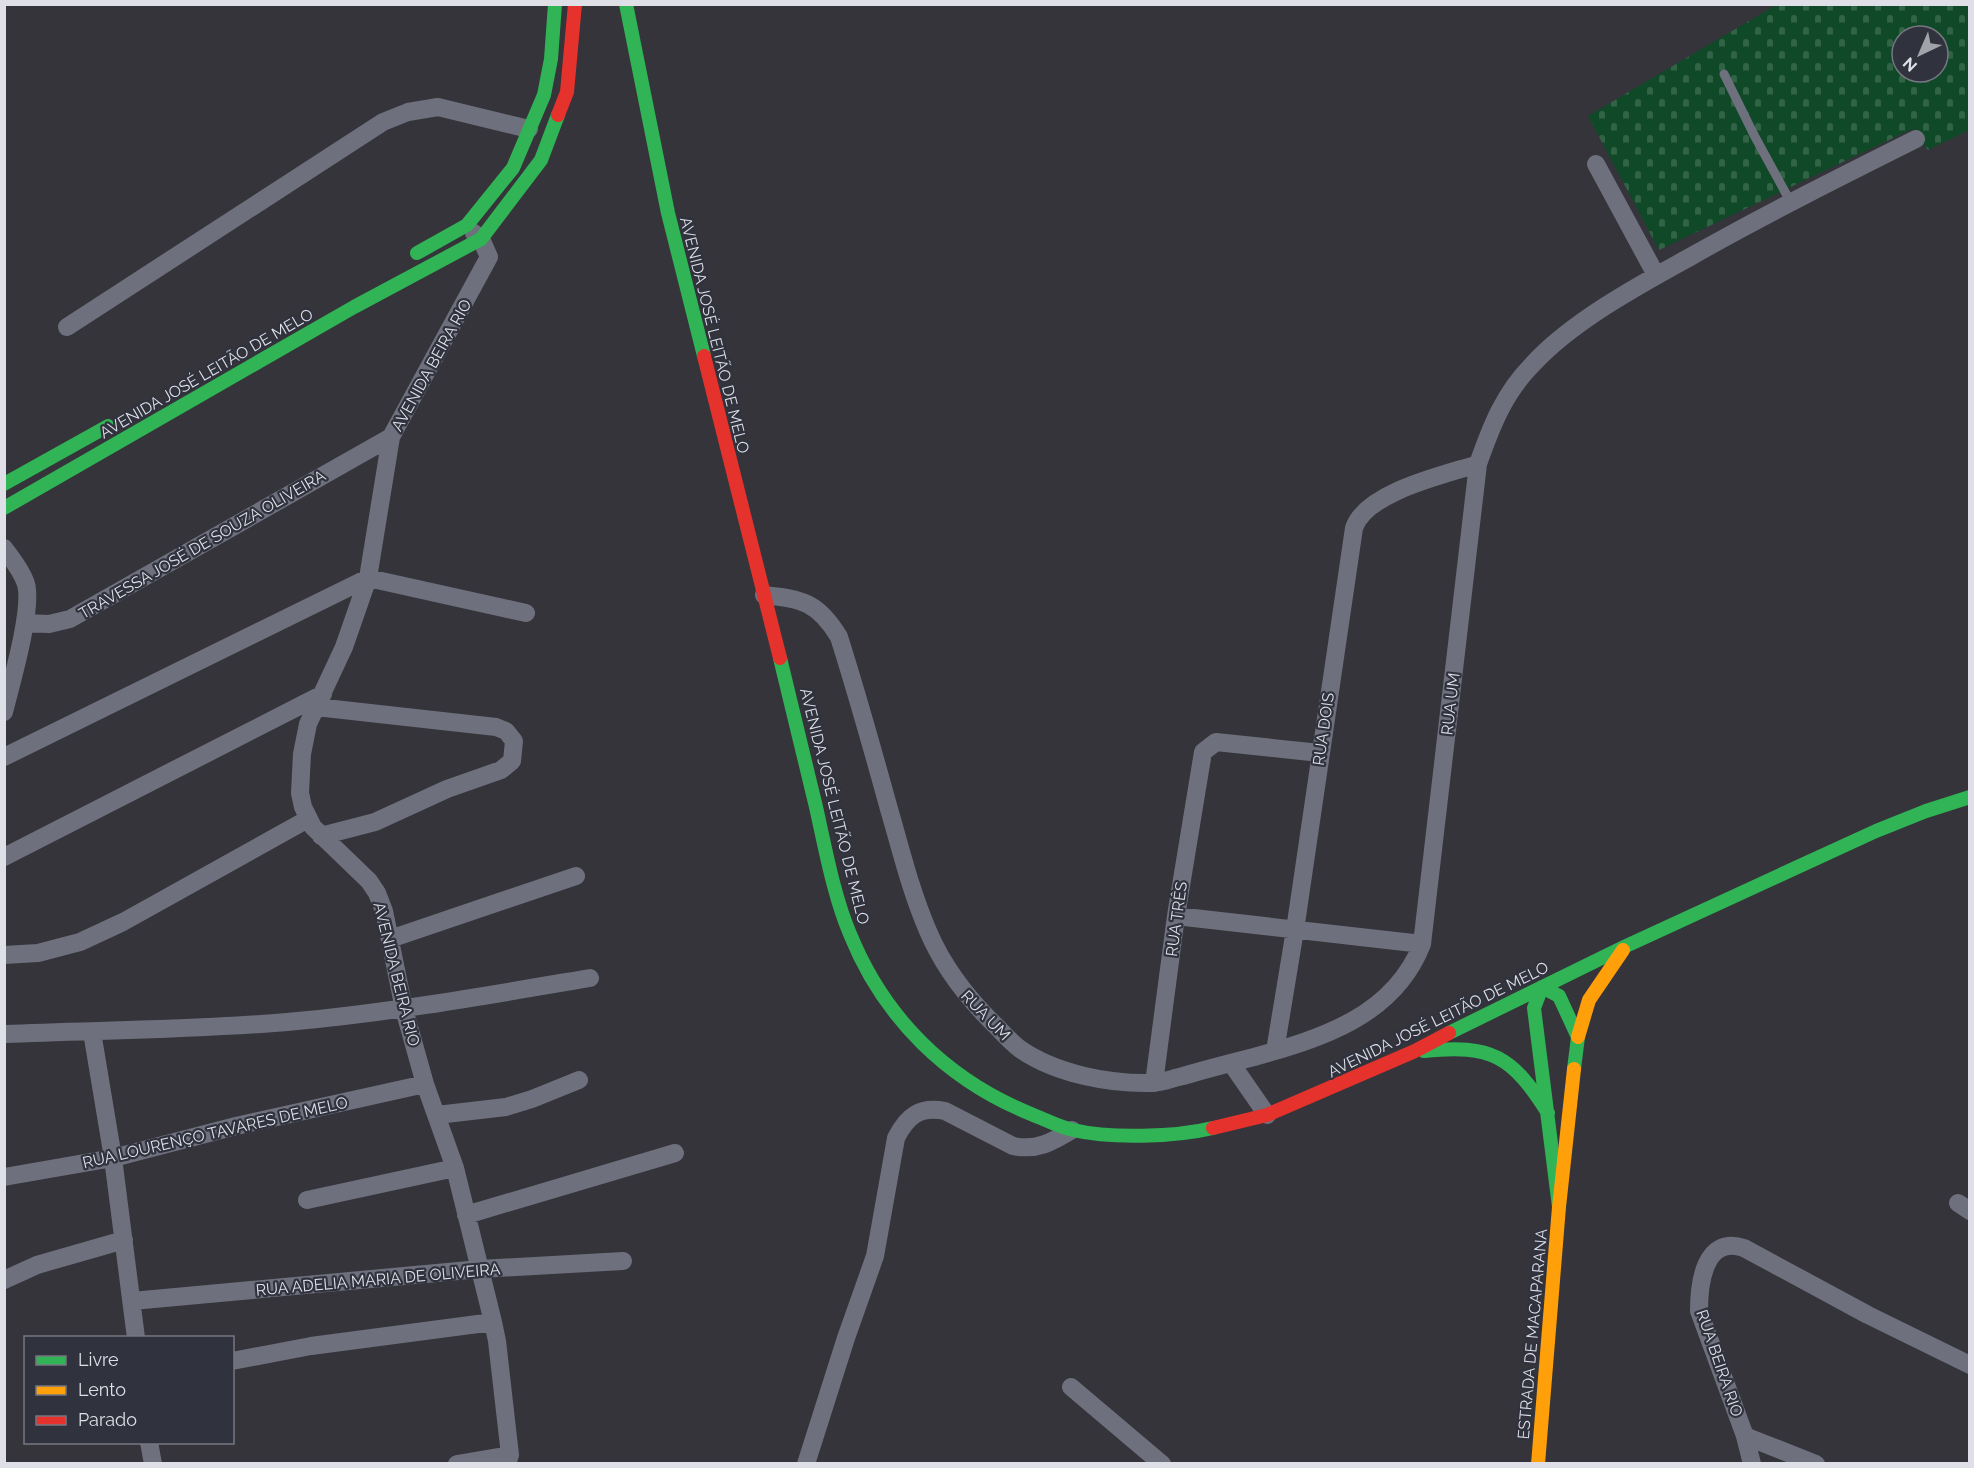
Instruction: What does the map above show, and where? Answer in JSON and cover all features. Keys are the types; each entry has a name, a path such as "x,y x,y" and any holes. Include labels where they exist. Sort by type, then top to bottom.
{"main road":[{"path":"404,260 466,225 513,168 544,95 551,59 555,4"},
{"name":"AVENIDA JOSÉ LEITÃO DE MELO","path":"4,508 354,307 481,239 542,160 567,92 574,4"},
{"name":"AVENIDA JOSÉ LEITÃO DE MELO","path":"626,4 668,213 829,864 849,932 879,991 907,1026 929,1052 979,1089 1009,1105 1072,1130 1110,1135 1200,1131 1267,1115 1415,1052 1459,1027 1626,946 1876,831 1926,811 1970,797"},
{"path":"513,168 529,178"},
{"path":"208,370 217,386"},
{"name":"AVENIDA JOSÉ LEITÃO DE MELO","path":"4,484 116,421"},
{"name":"ESTRADA DE MACAPARANA","path":"1538,1464 1559,1208 1578,1037 1589,1000 1626,946"},
{"path":"1542,987 1559,996 1578,1037"},
{"name":"ESTRADA DE MACAPARANA","path":"1542,987 1534,1008 1559,1208"},
{"path":"1415,1052 1459,1048 1477,1049 1492,1054 1522,1075 1548,1113"}],"street":[{"path":"67,327 383,122 396,116 438,107 529,129"},
{"name":"RUA UM","path":"764,595 796,598 807,604 823,615 839,637 912,888 928,932 960,988 1020,1049 1037,1059 1069,1072 1097,1078 1154,1083 1275,1051 1321,1036 1345,1026 1379,1003 1408,972 1422,944 1478,464 1491,425 1511,390 1532,364 1582,322 1656,275 1790,201 1916,139"},
{"path":"1596,164 1656,275"},
{"path":"466,225 481,239"},
{"name":"AVENIDA BEIRA RIO","path":"481,239 489,255 488,260 391,437 368,578 344,647 304,738 300,794 308,819 321,836 369,881 384,911 404,1009 425,1084 455,1167 493,1322 497,1341 508,1459"},
{"name":"TRAVESSA JOSÉ DE SOUZA OLIVEIRA","path":"25,623 49,624 70,619 391,437"},
{"name":"RUA DOIS","path":"1275,1051 1354,528 1364,510 1380,499 1478,464"},
{"path":"4,548 26,585 27,594 25,623 4,712"},
{"path":"4,757 368,578 526,613"},
{"path":"4,857 320,700 496,727 506,731 514,741 512,761 501,770 447,789 375,822 321,836"},
{"name":"RUA TRÊS","path":"1154,1083 1176,916 1205,749 1216,742 1320,753"},
{"path":"4,955 38,953 80,942 123,922 308,819"},
{"path":"390,939 576,876"},
{"path":"1176,916 1422,944"},
{"path":"4,1034 286,1022 404,1009 590,978"},
{"path":"92,1032 113,1158 136,1336"},
{"path":"1231,1063 1267,1115"},
{"path":"437,1115 506,1107 579,1080"},
{"name":"RUA LOURENÇO TAVARES DE MELO","path":"4,1177 113,1158 236,1126 425,1084"},
{"path":"806,1464 875,1256 896,1138 902,1126 915,1114 932,1108 945,1111 1013,1146 1025,1149 1040,1147 1072,1130"},
{"path":"466,1215 675,1153"},
{"path":"307,1200 455,1167"},
{"path":"4,1280 37,1265 124,1240"},
{"name":"RUA BEIRA RIO","path":"1752,1464 1745,1436 1699,1311 1701,1280 1707,1261 1719,1250 1732,1245 1744,1248 1868,1315 1970,1365"},
{"name":"RUA ADELIA MARIA DE OLIVEIRA","path":"132,1301 480,1269 623,1261"},
{"path":"234,1361 311,1346 493,1322"},
{"path":"1071,1387 1155,1458"},
{"path":"1745,1436 1816,1464"},
{"path":"149,1444 153,1464"},
{"path":"457,1464 508,1459"}],"lane":[{"path":"1724,74 1790,201"}],"green space":[{"path":"1776,5 1969,5 1969,130 1928,150 1912,129 1659,250 1588,116"}],"traffic: fast":[{"path":"417,253 467,225 513,168 544,95 551,59 555,4"},
{"path":"626,4 668,213 704,356"},
{"path":"4,508 354,307 481,239 541,160 558,115"},
{"path":"4,484 108,426"},
{"path":"780,658 830,872 844,920 864,964 881,993 922,1043 946,1064 1000,1100 1068,1129 1106,1135 1143,1136 1213,1128"},
{"path":"1449,1033 1626,946 1876,831 1926,811 1970,797"},
{"path":"1559,1207 1534,1008 1542,987 1559,996 1578,1037 1574,1069"},
{"path":"1424,1051 1467,1050 1498,1058 1511,1066 1523,1078 1548,1113"}],"traffic: slow":[{"path":"1578,1037 1589,1000 1623,950"},
{"path":"1538,1464 1559,1207 1574,1069"}],"traffic: jam":[{"path":"558,115 567,92 575,4"},
{"path":"704,356 780,658"},
{"path":"1213,1128 1267,1115 1415,1051 1449,1033"}]}
